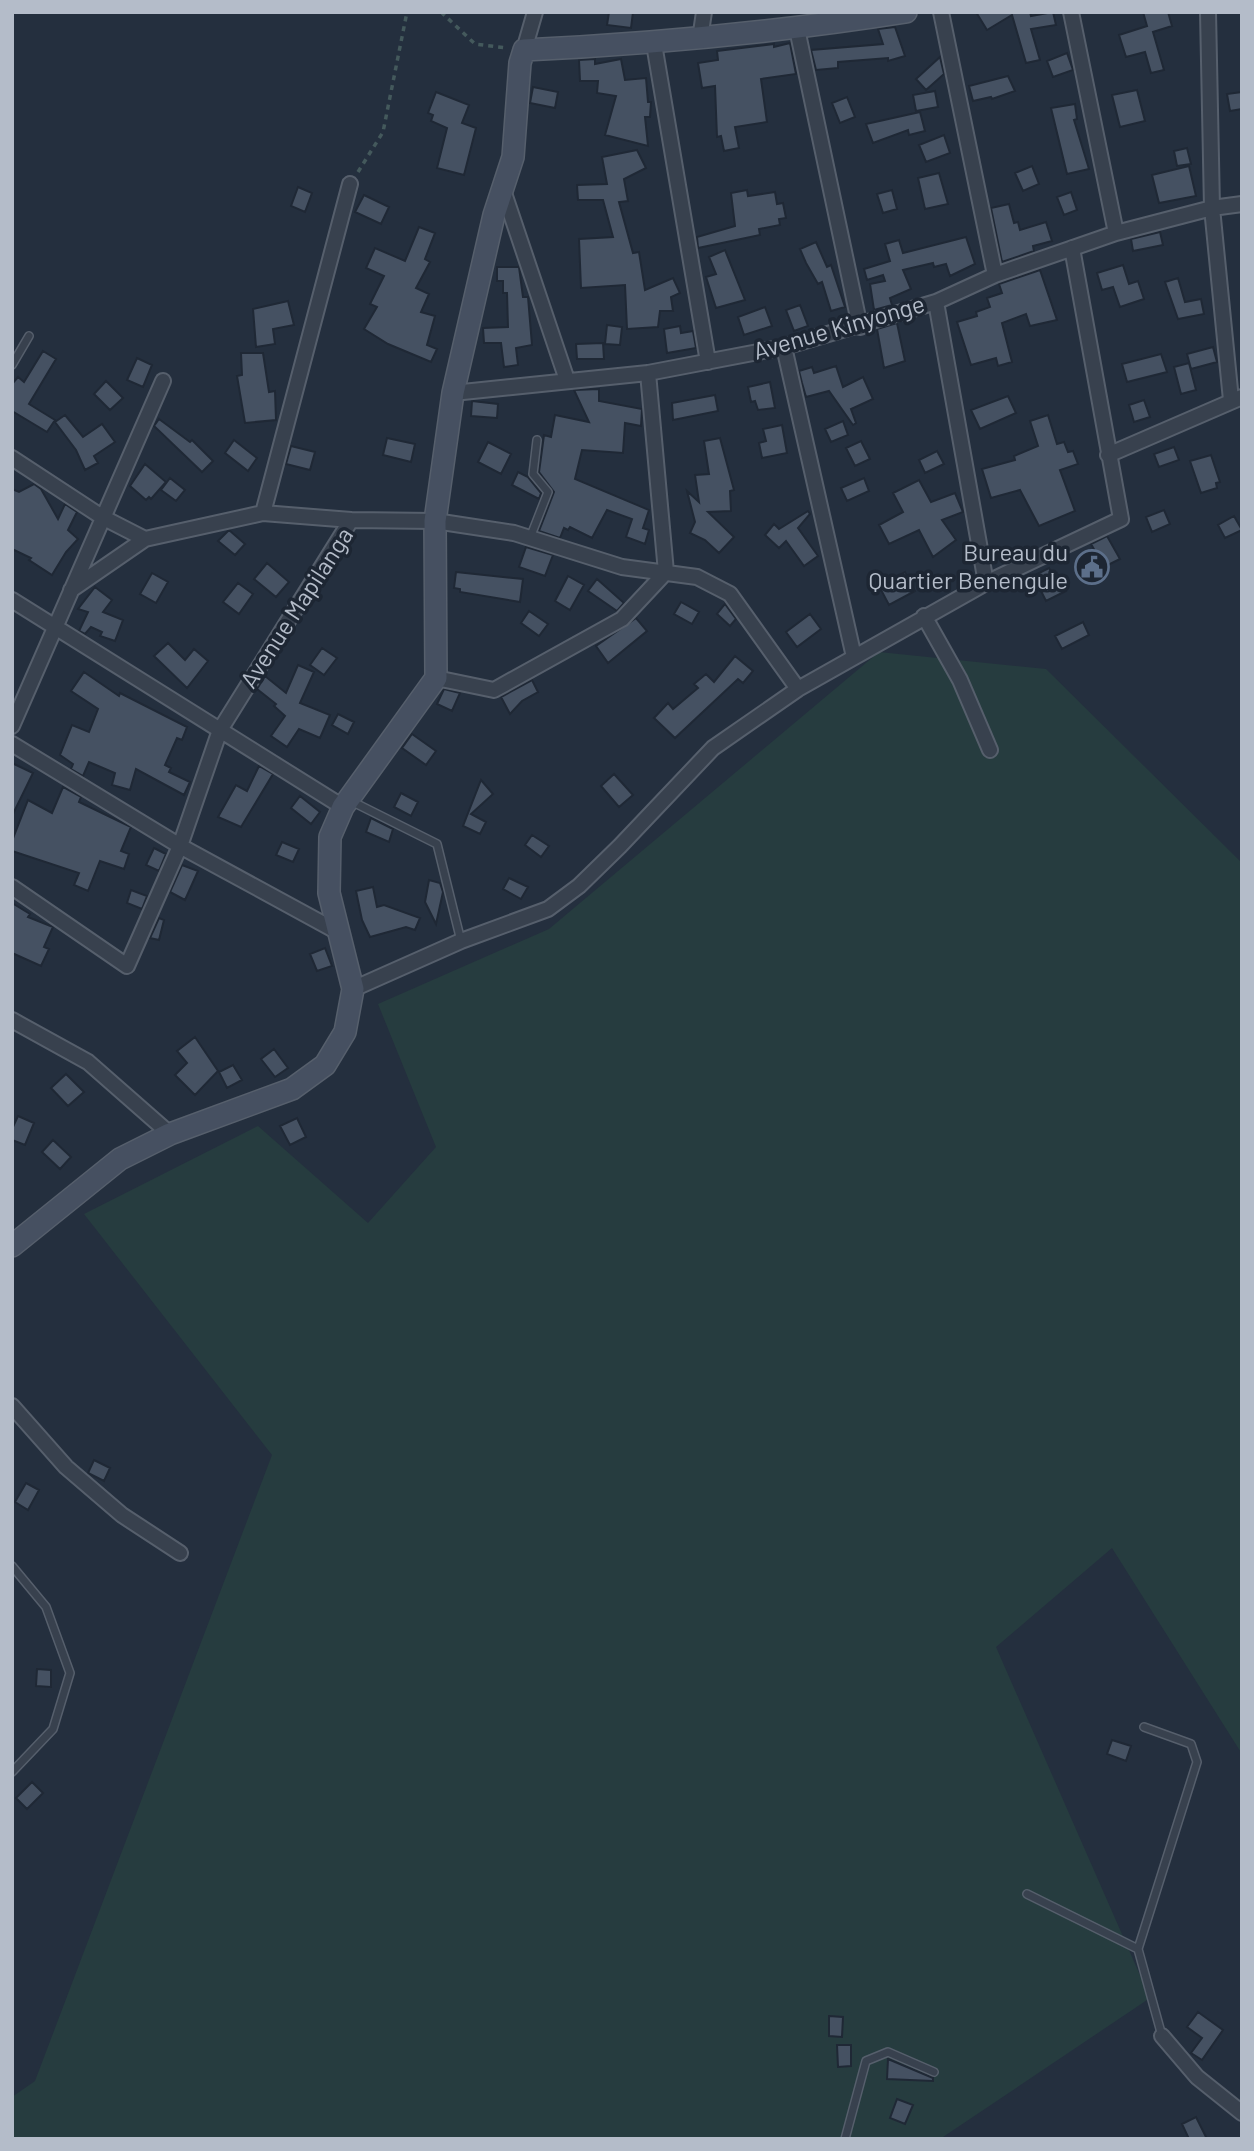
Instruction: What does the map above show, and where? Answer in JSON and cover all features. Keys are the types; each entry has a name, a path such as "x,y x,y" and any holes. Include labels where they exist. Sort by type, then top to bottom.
{"street":[{"path":"12,1247 120,1159 170,1135 292,1089 314,1075 325,1065 345,1032 353,989 329,893 330,837 346,803 436,678 435,521 453,393 494,215 513,157 520,64 535,12"},
{"path":"700,38 704,12"},
{"path":"524,50 654,44 797,29 906,12"},
{"path":"941,12 995,275"},
{"path":"1071,12 1116,233"},
{"path":"1108,455 1237,398 1212,208 1208,12"},
{"path":"797,29 860,327"},
{"path":"654,44 708,362"},
{"path":"263,513 350,184"},
{"path":"503,190 568,380"},
{"name":"Avenue Kinyonge","path":"453,393 648,373 784,347 860,327 936,302 995,275 1116,233 1212,208 1242,204"},
{"path":"353,989 461,941 548,908 579,886 713,748 798,689 986,583 1121,519 1072,248"},
{"path":"936,302 986,583"},
{"path":"784,347 854,657"},
{"path":"436,678 494,690 622,619 666,572 648,373"},
{"path":"12,726 53,627 163,381"},
{"path":"12,458 102,517 145,539"},
{"path":"70,590 145,539 263,513 351,520"},
{"name":"Avenue Mapilanga","path":"12,887 127,966 180,846 220,730 351,520 435,521 530,538 622,568 697,577 730,594 798,689"},
{"path":"12,600 220,730 346,803"},
{"path":"924,616 960,680 990,750"},
{"path":"12,744 180,846 338,932"},
{"path":"12,1020 88,1062 170,1135"},
{"path":"12,1406 66,1467 122,1515 180,1553"},
{"path":"1162,2036 1197,2077 1242,2113"}],"lane":[{"path":"12,365 29,337"},
{"path":"530,538 548,492 533,474 537,440"},
{"path":"346,803 437,844 461,941"},
{"path":"12,1566 46,1607 71,1674 53,1729 12,1772"},
{"path":"1144,1727 1191,1744 1197,1762 1138,1949 1162,2036"},
{"path":"1027,1894 1138,1949"},
{"path":"845,2139 866,2062 888,2052 934,2072"}],"path":[{"path":"350,184 383,132 407,12"},
{"path":"442,12 475,44 524,50"}],"green space":[{"path":"879,652 1046,669 1242,863 1242,1754 1112,1548 996,1647 1150,1998 940,2139 12,2139 12,2097 35,2081 272,1455 84,1214 258,1126 368,1223 436,1147 378,1004 549,929"}],"building":[{"path":"609,12 633,12 631,28 607,25"},
{"path":"976,12 1030,12 1031,16 1053,12 1056,25 1031,29 1040,60 1026,63 1012,15 987,30"},
{"path":"1143,12 1168,12 1172,26 1153,32 1164,70 1151,73 1145,52 1126,57 1119,35 1147,26"},
{"path":"895,27 905,56 888,61 888,58 838,62 838,68 816,70 811,50 883,44 878,29"},
{"path":"790,43 796,74 761,79 767,122 735,127 739,148 724,151 721,136 717,137 715,86 702,88 698,63 718,60 717,51 774,44 774,47"},
{"path":"1067,53 1073,70 1053,77 1047,61"},
{"path":"940,57 944,74 926,90 916,79"},
{"path":"595,59 595,64 621,59 625,80 646,78 648,102 651,102 650,117 645,117 648,146 605,135 616,96 597,93 598,81 580,81 579,60"},
{"path":"1008,76 1015,91 992,99 973,101 969,86"},
{"path":"533,87 558,92 555,108 530,103"},
{"path":"1137,90 1145,121 1120,127 1112,95"},
{"path":"935,91 938,107 916,111 913,95"},
{"path":"436,92 469,105 462,123 476,128 464,175 437,168 447,128 431,121 433,115 428,113"},
{"path":"1242,92 1242,109 1230,111 1227,94"},
{"path":"847,97 855,117 840,123 832,103"},
{"path":"1075,104 1077,119 1074,120 1089,169 1067,174 1051,108"},
{"path":"920,112 925,131 909,135 908,130 873,143 866,124"},
{"path":"944,135 950,153 926,162 919,145"},
{"path":"1187,148 1191,164 1177,166 1174,151"},
{"path":"637,150 646,168 624,179 628,201 619,202 633,253 639,252 645,290 673,278 680,293 671,297 673,311 660,311 658,327 627,329 625,285 581,288 579,239 613,237 603,200 578,200 577,185 607,184 602,157"},
{"path":"1032,166 1039,184 1023,191 1015,173"},
{"path":"1189,166 1196,196 1159,203 1152,175"},
{"path":"939,173 948,204 925,209 918,178"},
{"path":"298,187 312,193 305,212 291,206"},
{"path":"747,190 748,196 775,192 777,204 783,203 786,218 779,219 780,225 759,229 760,235 698,248 697,237 735,226 731,193"},
{"path":"892,190 897,209 883,213 877,194"},
{"path":"1071,192 1077,210 1064,215 1057,197"},
{"path":"364,195 389,207 381,224 355,212"},
{"path":"1009,204 1014,223 1018,222 1020,230 1046,222 1052,241 1033,246 1034,251 1002,262 991,208"},
{"path":"419,227 435,233 425,259 430,262 416,288 429,294 421,312 435,316 427,345 437,349 431,362 388,344 364,329 377,307 370,304 384,276 366,268 375,248 405,261"},
{"path":"1160,232 1163,245 1133,251 1131,239"},
{"path":"966,237 975,264 950,276 946,264 934,267 933,263 903,270 911,289 890,298 892,305 874,310 870,284 885,281 883,275 867,280 864,269 890,261 885,244 899,240 903,253"},
{"path":"816,242 827,267 831,265 845,307 831,311 822,282 818,284 806,263 800,249"},
{"path":"725,250 745,300 716,308 706,277 716,274 709,257"},
{"path":"1123,265 1129,284 1138,281 1144,299 1120,307 1113,287 1102,290 1097,273"},
{"path":"497,267 519,267 523,297 528,297 532,345 516,348 518,365 504,367 501,343 484,343 483,328 508,327 507,293 503,293 503,281 497,281"},
{"path":"1040,270 1057,320 1030,326 1026,314 1002,323 1012,362 998,366 996,358 971,365 957,322 977,316 976,312 990,307 987,298 1002,293 999,284"},
{"path":"1178,278 1185,302 1201,299 1204,314 1178,319 1165,282"},
{"path":"288,301 294,325 273,329 275,344 256,347 253,309"},
{"path":"800,305 808,326 794,331 786,310"},
{"path":"765,307 772,326 744,335 738,317"},
{"path":"897,323 905,361 884,368 877,329"},
{"path":"607,325 622,327 620,345 605,344"},
{"path":"680,326 681,333 693,331 696,348 667,353 664,329"},
{"path":"603,343 604,359 577,359 576,344"},
{"path":"1213,347 1217,362 1191,369 1187,354"},
{"path":"43,351 56,359 29,404 55,420 47,432 12,411 12,384 18,377 24,382"},
{"path":"241,353 263,353 269,392 275,391 276,420 245,423 237,376 242,375"},
{"path":"1161,354 1167,372 1127,382 1122,364"},
{"path":"137,358 152,365 143,387 127,380"},
{"path":"1189,363 1196,390 1181,394 1174,367"},
{"path":"836,366 843,387 863,377 873,399 851,409 856,423 853,425 829,391 806,397 799,371 812,367 814,373"},
{"path":"106,381 123,398 110,410 94,394"},
{"path":"770,382 775,408 758,410 755,401 751,402 748,387"},
{"path":"599,389 599,401 642,409 641,426 625,423 623,453 582,450 575,479 649,510 643,528 649,530 645,544 626,537 632,519 607,510 592,538 570,527 568,530 564,528 560,538 539,531 554,492 539,472 544,435 551,437 555,415 589,422 574,390"},
{"path":"715,395 718,411 673,420 672,403"},
{"path":"1008,396 1016,413 980,429 971,410"},
{"path":"1144,400 1150,417 1134,422 1129,405"},
{"path":"472,401 498,404 497,418 471,416"},
{"path":"65,415 83,437 102,424 115,442 94,456 98,463 85,470 76,450 55,422"},
{"path":"1048,415 1057,444 1064,442 1068,452 1073,451 1078,464 1060,470 1075,511 1039,526 1020,490 991,498 982,469 1015,460 1014,456 1038,446 1030,421"},
{"path":"159,419 190,442 192,440 213,461 202,472 154,426"},
{"path":"843,421 848,435 831,442 825,429"},
{"path":"782,425 787,453 762,458 759,443 766,441 763,429"},
{"path":"387,438 415,444 411,462 383,455"},
{"path":"720,438 734,490 730,491 731,511 708,512 734,537 719,553 705,540 690,533 695,522 687,491 699,502 695,475 709,474 704,441"},
{"path":"234,440 257,458 248,471 225,453"},
{"path":"861,441 870,459 855,466 846,448"},
{"path":"488,442 511,454 501,474 478,462"},
{"path":"291,446 315,452 310,470 286,464"},
{"path":"1174,447 1179,460 1159,467 1154,454"},
{"path":"937,451 944,464 925,473 919,460"},
{"path":"1211,455 1220,482 1216,483 1217,488 1201,493 1190,461"},
{"path":"145,464 166,482 151,499 149,497 146,500 130,486"},
{"path":"518,472 528,477 541,493 539,499 512,485"},
{"path":"170,478 185,490 176,501 161,490"},
{"path":"864,478 869,491 847,501 841,488"},
{"path":"919,480 931,502 955,493 963,512 942,520 956,540 933,557 919,530 889,544 879,525 903,512 893,493"},
{"path":"34,484 41,489 58,519 65,504 77,512 68,530 78,539 66,552 52,575 29,560 31,558 12,549 12,489 19,492"},
{"path":"1164,510 1170,524 1152,532 1146,517"},
{"path":"808,511 810,514 798,528 818,556 804,566 786,541 779,548 765,535 774,524 779,529"},
{"path":"1234,516 1242,530 1225,538 1218,525"},
{"path":"229,530 245,544 235,555 218,541"},
{"path":"1107,536 1120,559 1104,567 1091,544"},
{"path":"526,547 553,555 545,576 519,567"},
{"path":"267,563 289,582 276,597 254,579"},
{"path":"1049,568 1053,575 1057,573 1066,591 1046,601 1037,583 1041,581 1037,574"},
{"path":"456,572 523,579 520,602 460,592 460,589 454,588"},
{"path":"905,572 915,591 889,605 879,586"},
{"path":"152,573 168,582 156,603 140,594"},
{"path":"568,576 584,585 570,610 555,601"},
{"path":"597,579 624,603 617,611 588,591"},
{"path":"238,583 253,594 239,614 223,602"},
{"path":"95,587 112,600 103,612 123,620 115,641 100,636 102,632 91,627 85,634 79,631 88,612 78,609"},
{"path":"681,602 699,612 692,624 674,614"},
{"path":"725,604 736,619 730,626 717,614"},
{"path":"529,611 548,624 539,636 521,623"},
{"path":"810,614 821,629 797,647 786,632"},
{"path":"636,618 647,631 608,663 596,646"},
{"path":"1083,622 1089,635 1062,649 1055,636"},
{"path":"168,643 185,660 194,649 208,661 187,688 154,656"},
{"path":"322,648 337,658 324,675 310,665"},
{"path":"735,656 753,671 743,683 738,679 675,738 654,718 668,703 673,709 698,688 694,684 706,674 714,682"},
{"path":"298,665 314,672 300,703 330,715 320,738 299,729 287,747 271,736 285,716 274,706 276,704 257,689 265,676 286,693"},
{"path":"84,672 119,696 120,693 187,727 182,740 177,738 165,765 171,768 169,772 190,782 184,795 136,769 130,790 112,785 115,773 89,762 83,776 71,769 73,764 60,755 72,725 89,732 98,709 71,691"},
{"path":"532,680 538,692 522,701 510,714 501,697"},
{"path":"444,689 460,693 452,711 437,704"},
{"path":"338,714 354,722 348,734 332,725"},
{"path":"412,734 436,751 426,765 402,748"},
{"path":"12,763 33,773 12,816"},
{"path":"259,766 273,774 241,827 218,817 236,785 247,791"},
{"path":"614,774 633,795 619,807 601,786"},
{"path":"481,780 493,794 471,814 486,822 480,834 463,826"},
{"path":"63,787 81,797 79,802 131,827 121,851 129,854 124,869 100,861 88,891 74,885 79,873 12,851 12,841 28,800 52,813"},
{"path":"401,793 418,802 411,816 394,807"},
{"path":"300,796 320,812 311,824 291,808"},
{"path":"371,818 393,829 389,842 366,832"},
{"path":"532,835 549,846 541,857 525,845"},
{"path":"282,842 299,849 293,862 276,855"},
{"path":"154,848 166,854 159,871 146,865"},
{"path":"182,865 198,871 185,900 170,892"},
{"path":"509,878 528,887 521,899 503,889"},
{"path":"429,880 440,883 443,892 436,924 425,902"},
{"path":"373,887 377,907 384,905 420,918 415,930 406,927 370,937 362,920 356,891"},
{"path":"131,890 147,896 142,909 127,903"},
{"path":"12,903 30,914 28,917 53,927 44,947 49,949 41,966 12,953"},
{"path":"159,918 164,920 159,940 150,938"},
{"path":"325,948 332,966 317,971 310,954"},
{"path":"195,1037 218,1071 195,1095 175,1075 187,1063 177,1051"},
{"path":"274,1049 288,1068 275,1077 261,1059"},
{"path":"233,1065 242,1080 227,1088 219,1072"},
{"path":"66,1074 84,1092 68,1106 51,1088"},
{"path":"18,1116 34,1123 25,1145 12,1140 12,1129"},
{"path":"297,1118 306,1137 290,1145 280,1126"},
{"path":"53,1140 71,1157 60,1169 42,1152"},
{"path":"94,1460 110,1468 104,1481 88,1473"},
{"path":"26,1483 39,1490 28,1510 15,1502"},
{"path":"37,1669 51,1670 51,1687 36,1686"},
{"path":"1112,1740 1131,1746 1126,1761 1107,1754"},
{"path":"32,1782 43,1793 27,1809 16,1798"},
{"path":"1198,2012 1223,2030 1202,2060 1191,2053 1202,2038 1187,2027"},
{"path":"829,2016 843,2017 842,2037 829,2036"},
{"path":"837,2045 851,2045 851,2066 838,2067"},
{"path":"888,2059 933,2078 933,2081 887,2079"},
{"path":"897,2099 913,2105 905,2124 890,2118"},
{"path":"1196,2117 1207,2139 1189,2139 1182,2124"}],"place":[{"name":"Bureau du Quartier Benengule","path":"1092,567"}]}
